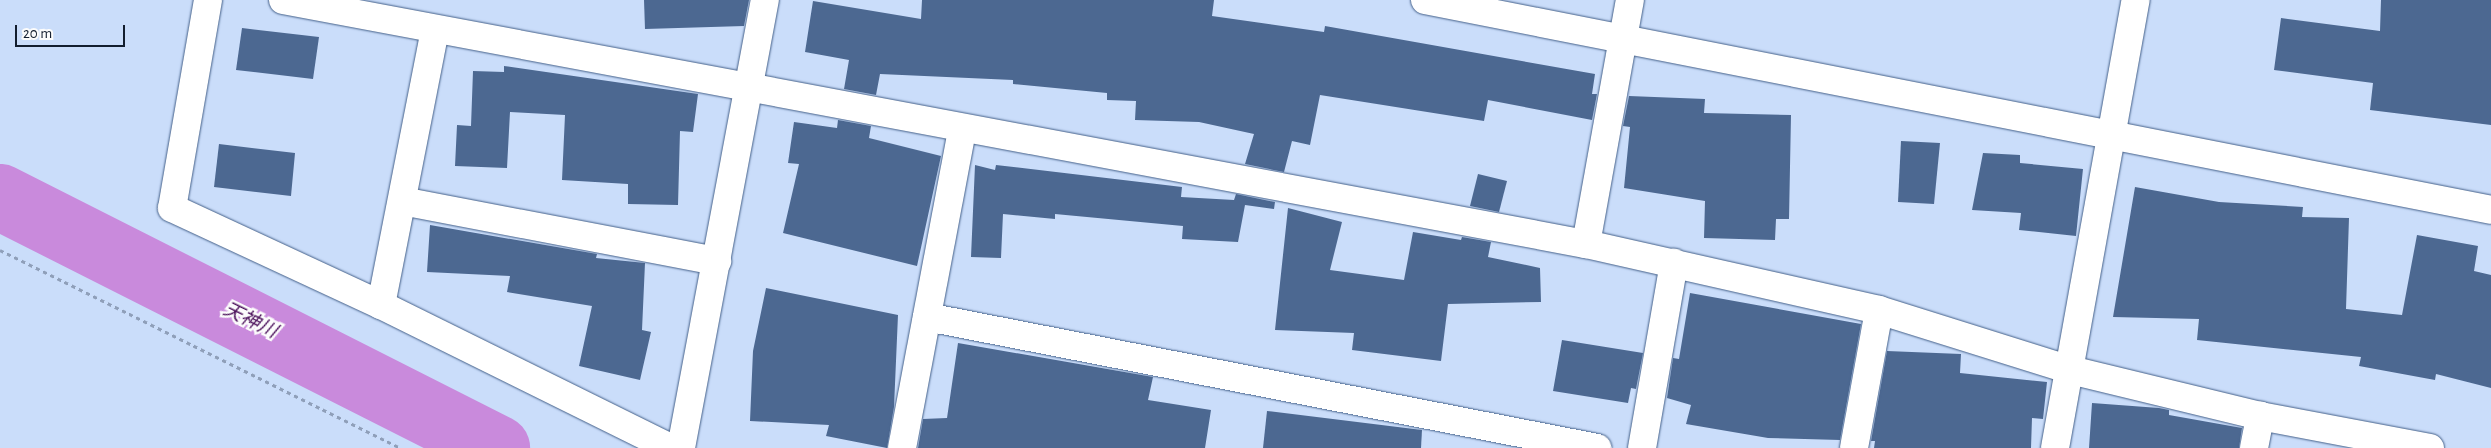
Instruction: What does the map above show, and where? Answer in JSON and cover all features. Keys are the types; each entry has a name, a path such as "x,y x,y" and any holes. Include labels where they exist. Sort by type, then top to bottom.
{"street":[{"path":"208,0 172,208 381,305 670,448"},
{"path":"283,0 747,89 1586,244 1879,310 2070,370 2260,416 2430,448"},
{"path":"681,448 765,0"},
{"path":"1425,0 2113,132 2491,210"},
{"path":"1586,244 1630,0"},
{"path":"2055,448 2136,0"},
{"path":"381,305 435,30"},
{"path":"902,448 962,129"},
{"path":"402,201 717,262"},
{"path":"1642,448 1674,263"},
{"path":"1854,448 1879,310"},
{"path":"927,317 1597,448"},
{"path":"2254,448 2260,416"}],"path":[{"path":"0,250 401,448"}],"building":[{"path":"644,0 749,0 744,26 645,29"},
{"path":"922,0 1214,0 1212,16 1324,32 1325,26 1595,74 1592,94 1597,94 1592,120 1488,100 1484,121 1320,95 1310,145 1292,141 1284,172 1245,164 1254,134 1199,122 1135,120 1136,101 1107,100 1107,93 1013,84 1013,80 880,74 876,95 844,89 849,60 805,52 813,1 921,19"},
{"path":"2381,0 2491,0 2491,125 2370,110 2373,83 2274,70 2281,18 2380,31"},
{"path":"242,28 319,37 313,79 236,70"},
{"path":"504,66 698,94 693,132 680,131 678,205 628,204 628,184 562,180 565,115 510,112 507,168 455,166 457,125 471,126 473,71 504,72"},
{"path":"1629,96 1705,99 1704,113 1791,115 1789,219 1776,219 1775,240 1704,238 1705,201 1624,188 1630,127 1623,126"},
{"path":"838,120 871,126 869,138 941,156 917,266 783,233 799,164 788,163 794,122 837,128"},
{"path":"1901,141 1940,143 1934,204 1898,202"},
{"path":"219,144 295,153 291,196 214,187"},
{"path":"1983,153 2020,155 2020,163 2083,169 2076,236 2019,230 2021,213 1972,210"},
{"path":"975,165 995,170 996,165 1182,187 1181,197 1234,200 1236,194 1275,202 1274,209 1245,205 1238,242 1182,239 1183,226 1055,214 1055,219 1003,214 1001,258 971,257"},
{"path":"1478,174 1507,181 1499,212 1470,206"},
{"path":"2135,187 2219,202 2303,207 2302,217 2349,218 2346,309 2402,315 2417,235 2478,246 2474,271 2491,275 2491,388 2436,374 2435,380 2359,366 2361,357 2197,340 2199,319 2113,317"},
{"path":"1288,208 1342,222 1330,270 1404,280 1413,232 1461,240 1462,237 1491,242 1488,257 1540,268 1541,302 1448,304 1441,361 1352,350 1354,333 1275,330"},
{"path":"430,225 597,254 596,258 645,263 642,330 651,332 640,380 579,366 592,306 507,292 510,276 427,272"},
{"path":"766,288 898,315 894,407 887,448 826,436 829,425 750,421 753,351"},
{"path":"1690,293 1861,324 1840,440 1768,438 1686,424 1691,405 1667,398 1673,358 1679,359"},
{"path":"1562,340 1643,353 1636,389 1631,388 1628,403 1553,391"},
{"path":"958,343 1153,377 1148,400 1211,410 1205,448 918,448 923,419 947,418"},
{"path":"1887,351 1961,354 1960,373 2047,382 2043,419 2032,418 2031,448 1874,448 1875,441 1871,441"},
{"path":"2092,403 2159,408 2169,410 2169,415 2242,428 2239,448 2089,448"},
{"path":"1267,411 1422,430 1421,448 1263,448"}],"waterway":[{"name":"天神川","path":"0,197 497,448"}]}
